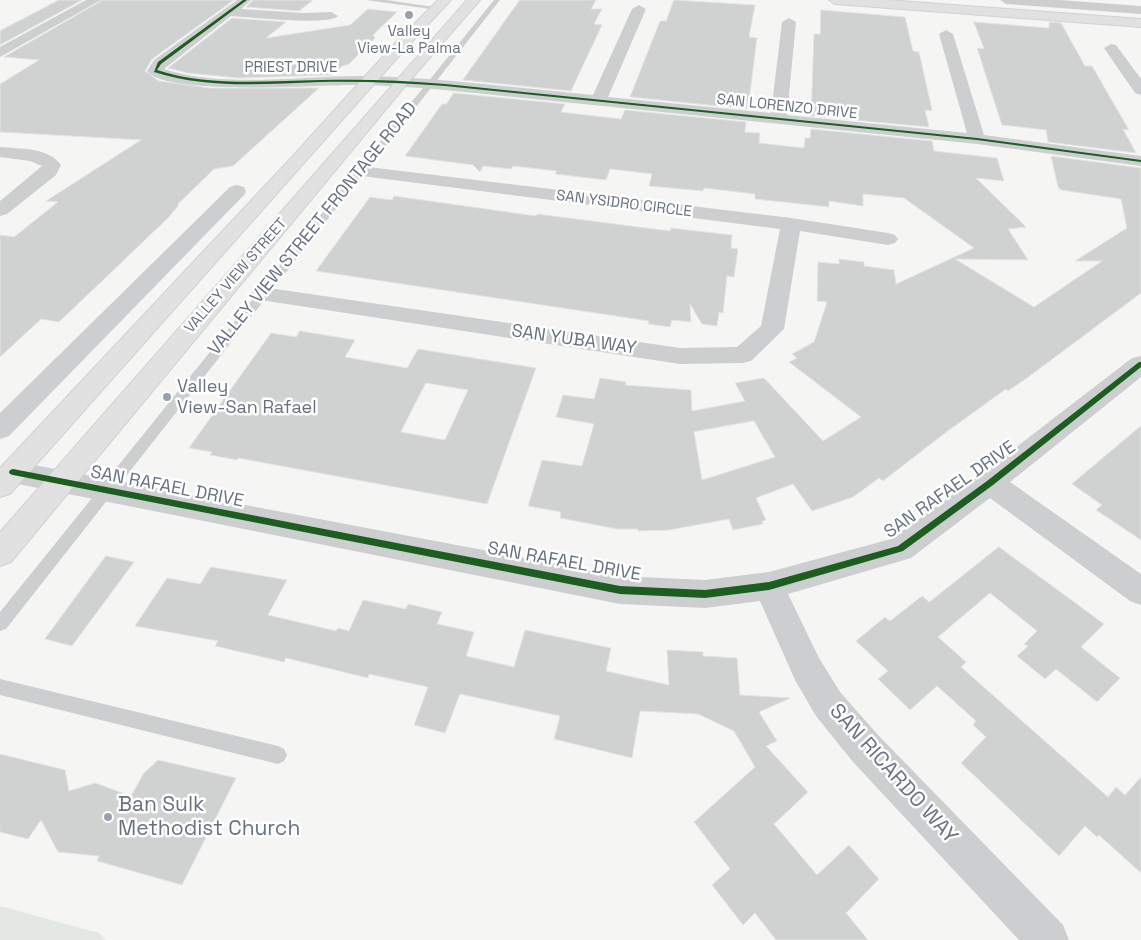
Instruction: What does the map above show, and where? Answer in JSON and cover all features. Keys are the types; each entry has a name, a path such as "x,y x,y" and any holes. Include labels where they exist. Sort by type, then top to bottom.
{"main road":[{"name":"VALLEY VIEW STREET","path":"4,542 59,481 401,82 474,0"},
{"path":"841,0 1141,23"},
{"name":"VALLEY VIEW STREET","path":"7,479 367,83 442,4"}],"street":[{"path":"0,53 94,0"},
{"path":"228,12 245,0"},
{"path":"1006,0 1141,10"},
{"path":"599,100 639,9"},
{"path":"228,12 304,17 331,16"},
{"name":"PRIEST DRIVE","path":"228,12 160,63 155,71 167,76 229,82 401,82 430,84"},
{"path":"778,120 789,22"},
{"path":"946,34 977,139"},
{"path":"1111,48 1141,90"},
{"name":"SAN LORENZO DRIVE","path":"430,84 977,139 1141,161"},
{"path":"0,152 39,158 52,165 50,171 0,210"},
{"name":"SAN YSIDRO CIRCLE","path":"360,171 791,224 888,239"},
{"path":"0,429 237,191"},
{"name":"SAN YUBA WAY","path":"262,294 680,356 743,355 772,329 791,224"},
{"name":"SAN RAFAEL DRIVE","path":"7,479 59,481 620,590 705,594 769,586 900,549 990,483 1141,364"},
{"path":"990,483 1141,591"},
{"name":"SAN RICARDO WAY","path":"769,586 807,668 828,704 866,749 1048,940"}],"lane":[{"path":"369,0 442,4"},
{"name":"VALLEY VIEW STREET FRONTAGE ROAD","path":"0,624 497,0"},
{"path":"0,687 278,755"}],"shaded area":[{"path":"0,906 99,933 106,940 0,940"}],"building":[{"path":"59,0 82,0 0,45 0,31"},
{"path":"103,0 234,0 152,59 145,71 159,81 210,88 319,88 233,166 214,169 177,205 179,205 168,218 59,322 41,319 0,357 0,235 14,237 58,202 46,201 141,140 0,132 0,84 39,60 4,57"},
{"path":"253,0 313,0 299,11 246,7"},
{"path":"520,0 596,0 591,9 602,9 594,24 602,25 571,91 463,80"},
{"path":"674,0 755,5 749,37 757,38 748,109 630,97 660,21 666,21"},
{"path":"368,9 397,12 373,35 375,38 349,64 342,66 332,75 238,78 188,73 168,68 232,18 286,22 266,38 350,25"},
{"path":"821,10 905,17 913,51 919,52 930,101 932,111 925,110 929,127 811,116 814,34 820,34"},
{"path":"974,22 1049,28 1049,22 1061,23 1085,66 1092,66 1129,130 1123,129 1136,153 1048,142 1046,130 1002,125 977,48 984,49"},
{"path":"454,93 565,104 561,112 621,119 625,110 746,122 745,132 760,133 759,143 804,148 805,138 810,138 811,129 932,141 934,151 997,158 1004,181 976,178 1026,227 1008,229 1028,260 955,259 1034,307 1102,261 1075,261 1127,228 1121,199 1061,190 1058,187 1051,156 1141,168 1141,293 1027,378 1008,391 1006,389 945,433 883,481 879,478 853,497 812,511 793,484 756,498 766,520 762,521 763,524 733,530 729,519 669,530 638,531 638,529 617,529 560,518 561,512 528,506 542,460 582,466 594,424 556,417 563,395 594,399 600,378 626,382 625,385 691,390 692,411 745,401 735,383 764,378 823,441 861,417 789,362 797,358 792,354 814,342 827,302 817,301 818,262 839,264 839,259 864,262 864,266 894,270 896,284 974,248 904,198 863,194 863,206 829,201 829,207 755,199 755,194 704,188 703,191 649,186 652,174 610,169 606,180 555,174 557,171 513,166 511,169 483,166 480,172 473,165 405,156 442,104 446,104","holes":["754,421 775,457 702,480 694,432"]},
{"path":"394,196 536,216 537,214 670,231 671,228 732,235 731,248 738,249 734,277 727,276 723,313 719,312 717,326 702,324 690,304 691,322 672,320 670,327 648,324 649,321 316,271 370,197 392,200"},
{"path":"300,331 355,340 345,357 407,368 418,349 536,368 487,504 238,458 237,460 210,455 212,452 189,448 271,333 296,337","holes":["426,383 468,390 445,440 401,432"]},
{"path":"1141,426 1141,540 1096,510 1102,505 1072,484"},
{"path":"999,547 1104,624 1081,647 1120,678 1097,702 1056,669 1045,679 1017,656 1028,646 1024,644 1037,631 990,593 938,637 966,662 961,667 1108,797 1116,787 1125,795 1141,777 1141,873 1099,835 1097,837 1085,826 1059,856 961,763 986,737 973,725 976,721 937,686 910,710 878,679 888,671 856,641 885,617 890,621 922,596 929,602"},
{"path":"106,556 134,562 72,646 45,639"},
{"path":"211,567 287,580 268,615 336,631 338,628 349,631 363,600 406,609 408,604 442,612 437,624 474,632 466,656 514,667 525,630 611,648 606,671 669,685 667,650 703,652 703,656 737,658 740,695 791,698 759,712 777,741 766,746 808,792 774,824 817,875 849,845 879,879 846,913 868,940 776,940 755,913 743,925 712,885 730,869 694,822 755,767 734,731 698,714 640,711 632,758 554,739 560,716 460,694 445,733 414,725 428,687 369,674 368,678 286,658 284,662 215,646 218,641 135,626 167,578 200,584"},
{"name":"Ban Sulk Methodist Church","path":"0,754 65,770 69,791 95,783 131,796 144,773 158,760 236,778 182,885 97,861 99,856 58,852 41,820 28,839 0,832"}],"cycle path":[{"path":"245,0 159,63 155,71 190,80 211,82 366,81 445,85 977,139 1141,161"},
{"path":"13,472 620,590 705,594 769,586 900,549 990,483 1141,364"}],"place":[{"name":"Valley View-La Palma","path":"409,15"},
{"name":"Valley View-San Rafael","path":"167,397"},
{"name":"Ban Sulk Methodist Church","path":"108,817"}]}
